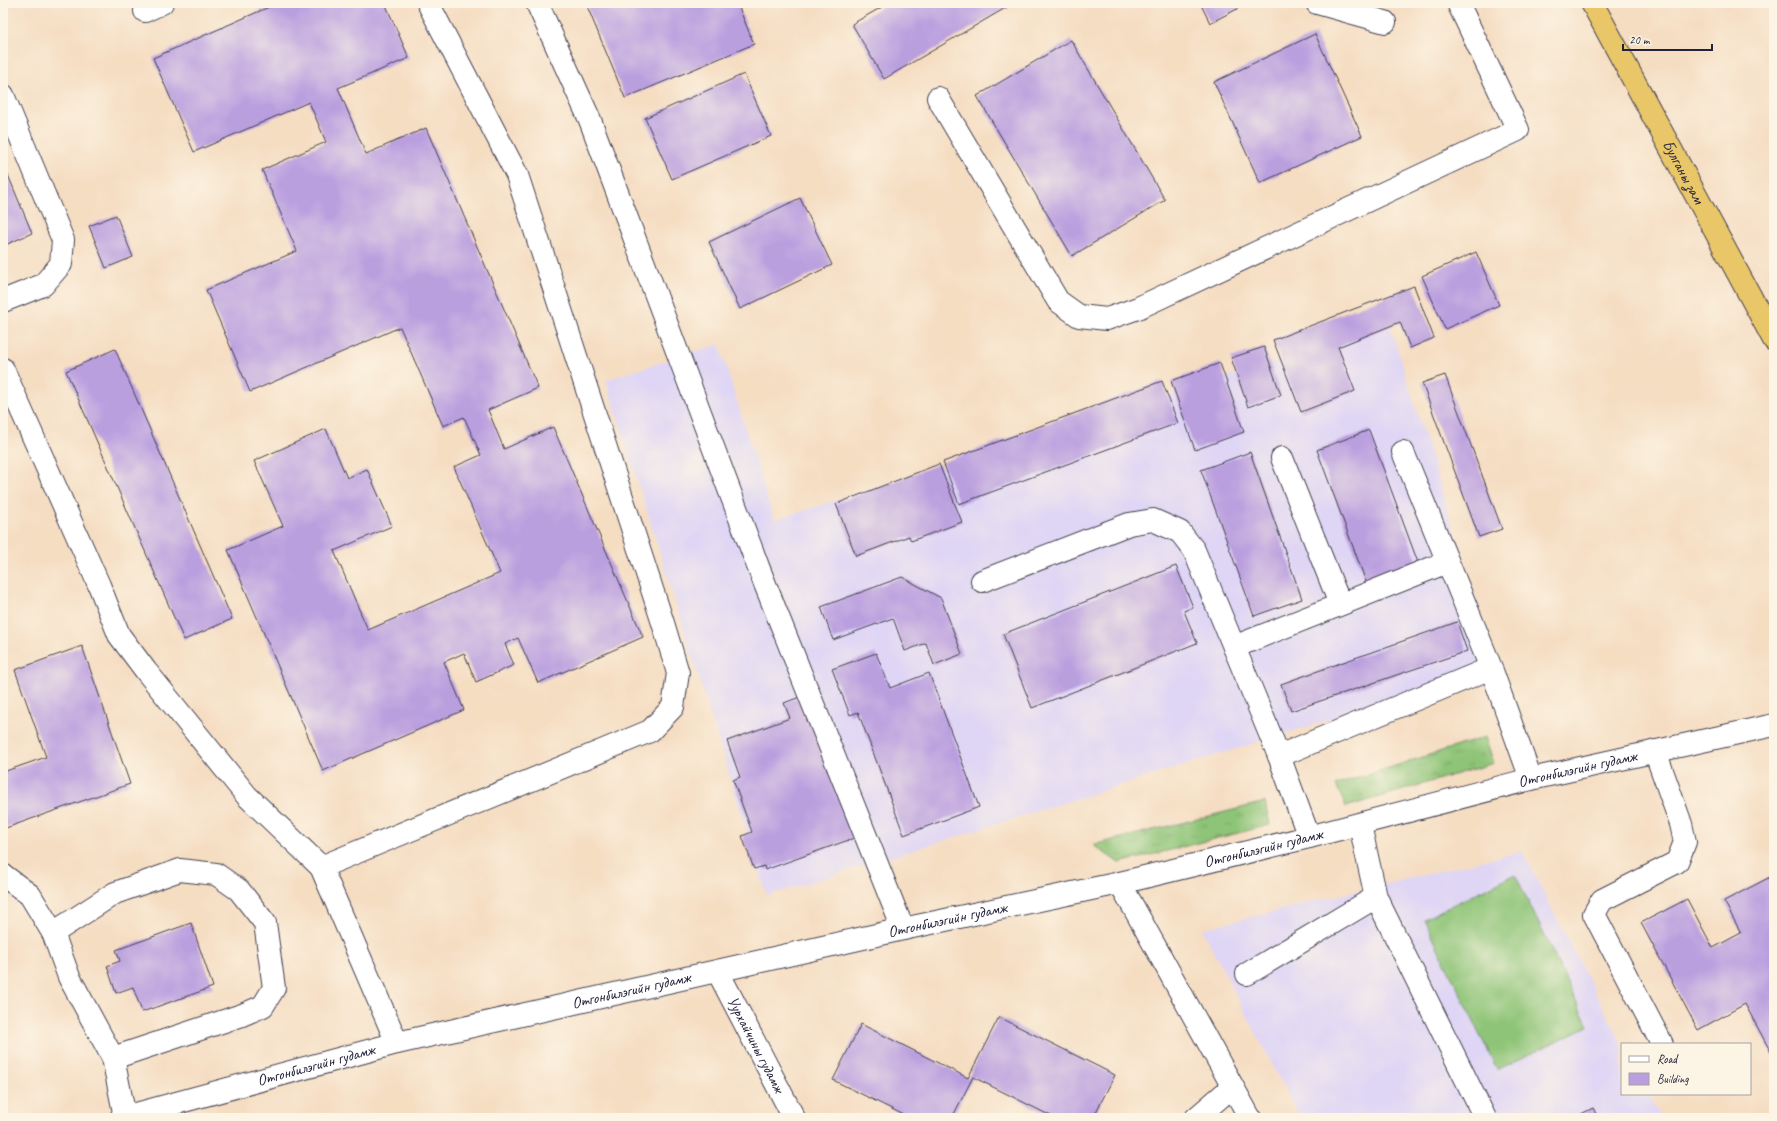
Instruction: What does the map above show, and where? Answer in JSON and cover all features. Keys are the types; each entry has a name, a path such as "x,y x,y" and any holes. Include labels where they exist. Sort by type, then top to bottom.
{"highway":[{"name":"Булганы зам","path":"1592,3 1774,340"}],"street":[{"path":"321,867 650,731 673,707 678,673 517,175 428,3"},
{"path":"537,3 590,120 759,570 902,929"},
{"path":"1317,3 1385,22"},
{"path":"938,98 1058,301 1079,316 1108,320 1145,305 1518,130 1458,3"},
{"path":"3,95 63,240 60,264 43,284 3,301"},
{"path":"3,369 99,585 119,635 146,671 247,796 321,867 397,1043"},
{"path":"1403,452 1491,668 1532,779"},
{"path":"1282,458 1340,604"},
{"path":"982,580 1129,524 1153,520 1180,532 1194,550 1279,756 1309,837"},
{"path":"1234,646 1447,562"},
{"path":"1279,756 1491,668"},
{"name":"Отгонбилэгийн гудамж","path":"123,1117 397,1043 718,972 902,929 1120,883 1360,825 1532,779 1774,725"},
{"path":"1655,751 1681,824 1685,842 1677,862 1602,900 1594,914 1661,1043"},
{"path":"1360,825 1376,897 1486,1118"},
{"path":"53,933 115,893 180,870 216,874 239,890 265,923 274,988 262,1006 242,1015 112,1058"},
{"path":"3,875 30,895 53,933 69,977 112,1058 123,1117"},
{"path":"1120,883 1250,1118"},
{"path":"1247,974 1376,897"},
{"name":"Уурхайчины гудамж","path":"718,972 794,1118"},
{"path":"1196,1118 1232,1087"}],"shaded area":[{"path":"1390,326 1497,667 767,896 606,380 719,344 774,520"},
{"path":"1522,851 1621,1043 1621,1095 1649,1095 1661,1118 1300,1118 1202,929"}],"green space":[{"path":"1485,737 1494,763 1346,807 1336,785"},
{"path":"1265,802 1270,825 1119,863 1093,845"},
{"path":"1515,874 1588,1026 1497,1070 1424,919"}],"building":[{"path":"278,3 385,3 409,58 338,88 366,154 426,128 538,388 488,410 504,449 553,427 643,637 538,683 518,638 505,644 514,665 476,682 464,653 444,662 464,710 323,771 228,550 283,526 254,461 326,429 347,478 367,469 392,526 334,551 368,630 500,573 454,467 481,455 464,417 443,426 400,327 250,392 206,290 297,251 262,170 326,142 309,102 194,152 153,58"},
{"path":"593,3 737,3 754,44 625,98 587,6"},
{"path":"889,3 1014,3 884,79 852,24"},
{"path":"1200,3 1246,3 1247,4 1210,23"},
{"path":"1315,34 1362,136 1260,183 1214,82"},
{"path":"1071,40 1165,200 1072,256 977,96"},
{"path":"744,74 771,136 672,179 645,118"},
{"path":"8,175 32,233 3,246 3,177"},
{"path":"800,198 832,265 740,309 709,242"},
{"path":"116,215 133,257 106,268 89,226"},
{"path":"1476,252 1499,305 1445,329 1422,276"},
{"path":"1414,286 1434,338 1410,348 1400,322 1338,347 1355,391 1301,412 1273,340"},
{"path":"1264,347 1281,395 1248,407 1231,358"},
{"path":"115,349 232,619 184,640 66,371"},
{"path":"1220,363 1244,432 1195,450 1171,381"},
{"path":"1445,375 1502,529 1479,537 1422,383"},
{"path":"1162,381 1178,423 959,504 943,462"},
{"path":"1369,430 1420,568 1368,587 1317,450"},
{"path":"1250,452 1302,599 1254,616 1201,470"},
{"path":"939,464 962,522 911,541 909,536 856,556 836,504"},
{"path":"1176,566 1193,607 1184,611 1197,643 1032,708 1003,634"},
{"path":"902,577 941,598 962,654 934,665 926,643 905,651 893,618 833,640 821,607"},
{"path":"1457,622 1467,651 1291,711 1281,684"},
{"path":"82,646 130,784 3,829 3,772 46,757 15,670"},
{"path":"876,653 890,688 929,673 979,807 904,835 858,712 850,715 832,669"},
{"path":"805,695 857,837 765,870 764,866 754,869 742,836 752,832 733,780 740,777 727,741 790,718 784,703"},
{"path":"1774,875 1774,1058 1745,1004 1698,1030 1641,923 1687,899 1713,948 1741,933 1724,901"},
{"path":"191,923 213,987 142,1012 133,987 116,993 107,966 120,961 116,950"},
{"path":"999,1017 1115,1075 1093,1118 1055,1118 973,1077 952,1118 910,1118 833,1080 861,1024 968,1078"},
{"path":"1593,1108 1598,1118 1573,1118"}]}
